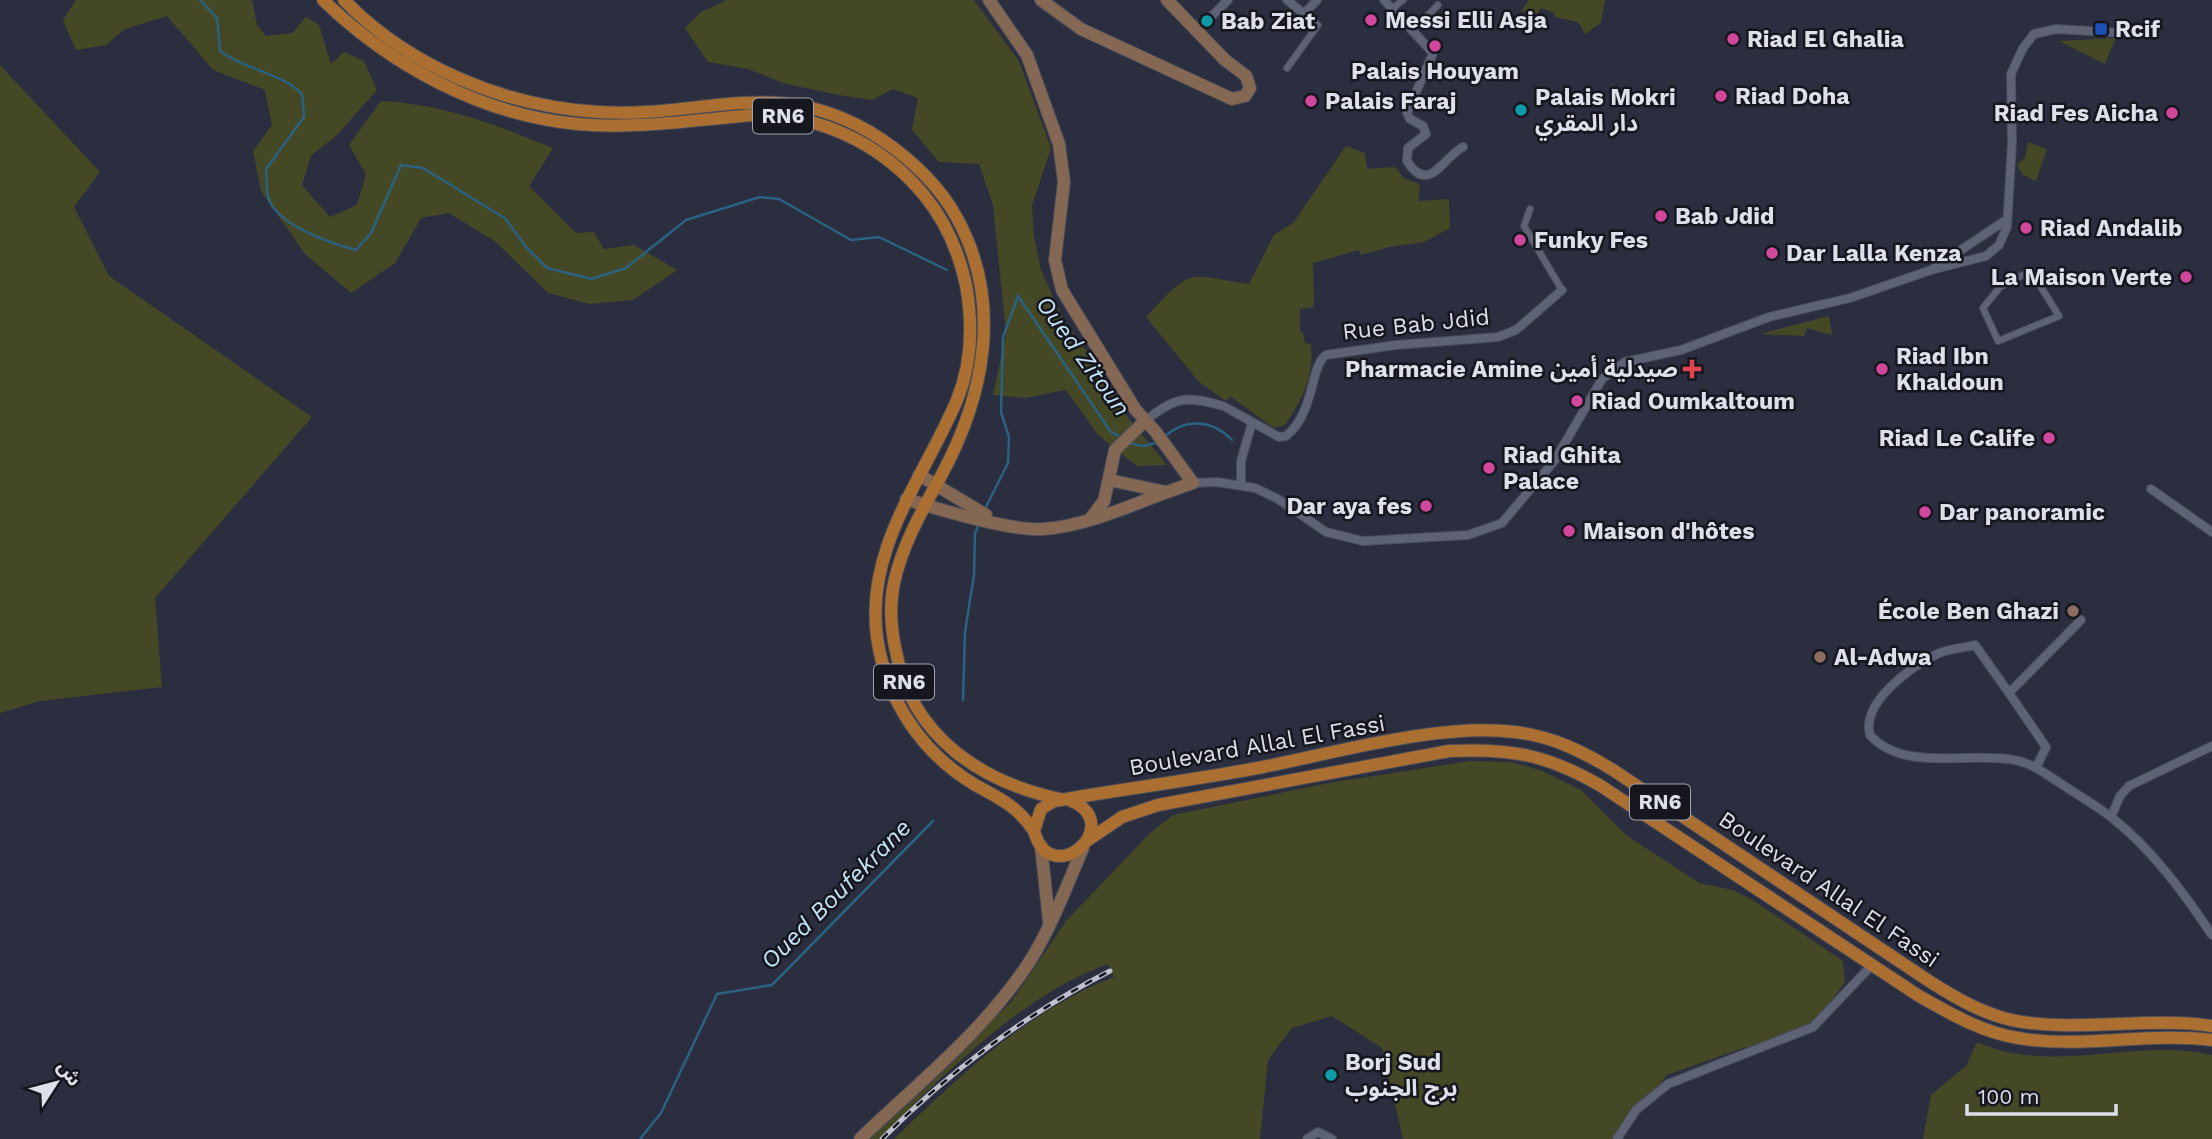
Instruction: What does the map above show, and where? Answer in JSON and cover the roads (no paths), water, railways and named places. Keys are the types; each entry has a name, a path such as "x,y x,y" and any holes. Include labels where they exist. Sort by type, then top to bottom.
{"main road":[{"name":"Boulevard Allal El Fassi","path":"323,0 362,36 399,61 458,92 497,107 578,124 766,101 872,133 921,170 956,216 978,270 985,311 985,348 975,400 903,554 891,601 897,660 922,718 946,746 984,773 1026,792 1065,800 1448,732 1496,730 1532,735 1570,746 1602,764 1937,986 1975,1007 2021,1022 2157,1021 2212,1026"},
{"name":"Boulevard Allal El Fassi","path":"344,0 384,34 415,55 496,92 577,110 655,115"},
{"path":"906,499 1042,530 1090,518 1193,483 1099,355 1062,290 1055,260 1064,183 1059,144 1027,55 989,0"},
{"path":"1041,0 1067,20 1098,37 1232,99 1245,96 1250,88 1246,76 1225,60 1203,25 1167,0"},
{"name":"Boulevard Allal El Fassi","path":"824,117 886,157 912,180 947,229 961,261 971,332 968,362 957,398 906,499 878,576 877,638 890,687 911,726 936,755 977,785 1017,807 1034,831"},
{"name":"Rue Bab Jdid","path":"1090,518 1104,501 1115,450 1145,421"},
{"path":"919,475 999,522"},
{"path":"1109,480 1167,492"},
{"name":"Boulevard Allal El Fassi","path":"1085,844 1122,817 1158,805 1450,751 1496,750 1523,753 1565,766 1601,786 1872,965 1971,1025 2018,1038 2212,1041"},
{"path":"860,1139 999,1001 1028,964 1049,925 1085,844 1090,823 1083,808 1065,800 1041,809 1034,831"},
{"name":"RN6","path":"1034,831 1041,846 1062,856 1085,844"},
{"path":"1041,846 1049,925"}],"street":[{"path":"1203,25 1228,0"},
{"path":"1287,0 1318,25 1287,68"},
{"path":"1304,13 1317,0"},
{"path":"1384,0 1433,53 1407,114 1410,120 1423,126 1426,134 1408,148 1407,162 1418,174 1427,175 1436,172 1453,152 1463,147"},
{"path":"1393,8 1403,0"},
{"path":"1413,30 1438,5"},
{"path":"1193,483 1241,484 1269,494 1316,527 1348,539 1389,540 1468,535 1483,531 1506,519 1555,460 1602,379 1625,362 1690,348 1769,317 1850,298 1989,253 2003,240 2007,220 2012,143 2011,74 2030,37 2039,32 2056,29 2142,34"},
{"name":"Rue Bab Jdid","path":"1145,421 1175,401 1199,399 1225,407 1279,437 1291,433 1303,416 1313,394 1319,362 1326,355 1396,345 1498,338 1516,330 1562,290 1524,226 1531,209"},
{"path":"1931,270 2007,220"},
{"path":"1975,240 1988,242 1989,253"},
{"path":"1975,240 1972,254 1979,258"},
{"path":"2031,271 2039,285 2059,316 1998,341 1983,308 2000,287 2031,271"},
{"path":"1241,484 1241,461 1252,423"},
{"path":"2151,489 2212,532"},
{"path":"2009,693 2081,620"},
{"path":"2036,768 2046,747 1975,645 1940,652 1902,678 1879,700 1870,715 1870,735 1892,752 2014,760 2036,768 2111,817 2167,874 2212,935"},
{"path":"2111,817 2120,796 2129,786 2212,746"},
{"path":"1617,1139 1636,1110 1668,1084 1813,1027 1872,965"},
{"path":"1307,1139 1318,1132 1332,1139"}],"waterway":[{"path":"200,0 217,18 220,51 240,63 283,81 302,94 304,117 266,169 268,197 281,216 332,243 356,250 371,233 401,165 423,168 506,219 525,246 547,268 591,279 626,268 686,220 760,197 779,199 851,240 879,237 947,270"},
{"name":"Oued Zitoun","path":"1018,296 1111,432 1121,437"},
{"name":"Oued Boufekrane","path":"984,511 1008,463 1009,437 1001,412 1003,337 1018,296"},
{"name":"Oued Zitoun","path":"1164,437 1181,426 1199,424 1216,428 1232,440"},
{"name":"Oued Zitoun","path":"1129,443 1143,446 1160,442"},
{"name":"Oued Boufekrane","path":"963,700 965,632 974,575 975,533 979,524"},
{"name":"Oued Boufekrane","path":"640,1139 661,1113 717,994 772,985 933,821"}],"railway":[{"path":"882,1139 933,1091 990,1046 1049,1005 1110,971"}],"place":[{"name":"Messi Elli Asja","path":"1371,20"},
{"name":"Bab Ziat","path":"1207,21"},
{"name":"Rcif","path":"2101,29"},
{"name":"Riad El Ghalia","path":"1733,39"},
{"name":"Palais Houyam","path":"1435,46"},
{"name":"Riad Doha","path":"1721,96"},
{"name":"Palais Faraj","path":"1311,101"},
{"name":"Palais Mokri دار المقري","path":"1521,110"},
{"name":"Riad Fes Aicha","path":"2172,113"},
{"name":"Bab Jdid","path":"1661,216"},
{"name":"Riad Andalib","path":"2026,228"},
{"name":"Funky Fes","path":"1520,240"},
{"name":"Dar Lalla Kenza","path":"1772,253"},
{"name":"La Maison Verte","path":"2186,277"},
{"name":"Pharmacie Amine صيدلية أمين","path":"1692,369"},
{"name":"Riad Ibn Khaldoun","path":"1882,369"},
{"name":"Riad Oumkaltoum","path":"1577,401"},
{"name":"Riad Le Calife","path":"2049,438"},
{"name":"Riad Ghita Palace","path":"1489,468"},
{"name":"Dar aya fes","path":"1426,506"},
{"name":"Dar panoramic","path":"1925,512"},
{"name":"Maison d'hôtes","path":"1569,531"},
{"name":"École Ben Ghazi","path":"2073,611"},
{"name":"Al-Adwa","path":"1820,657"},
{"name":"Borj Sud برج الجنوب","path":"1331,1075"}]}
